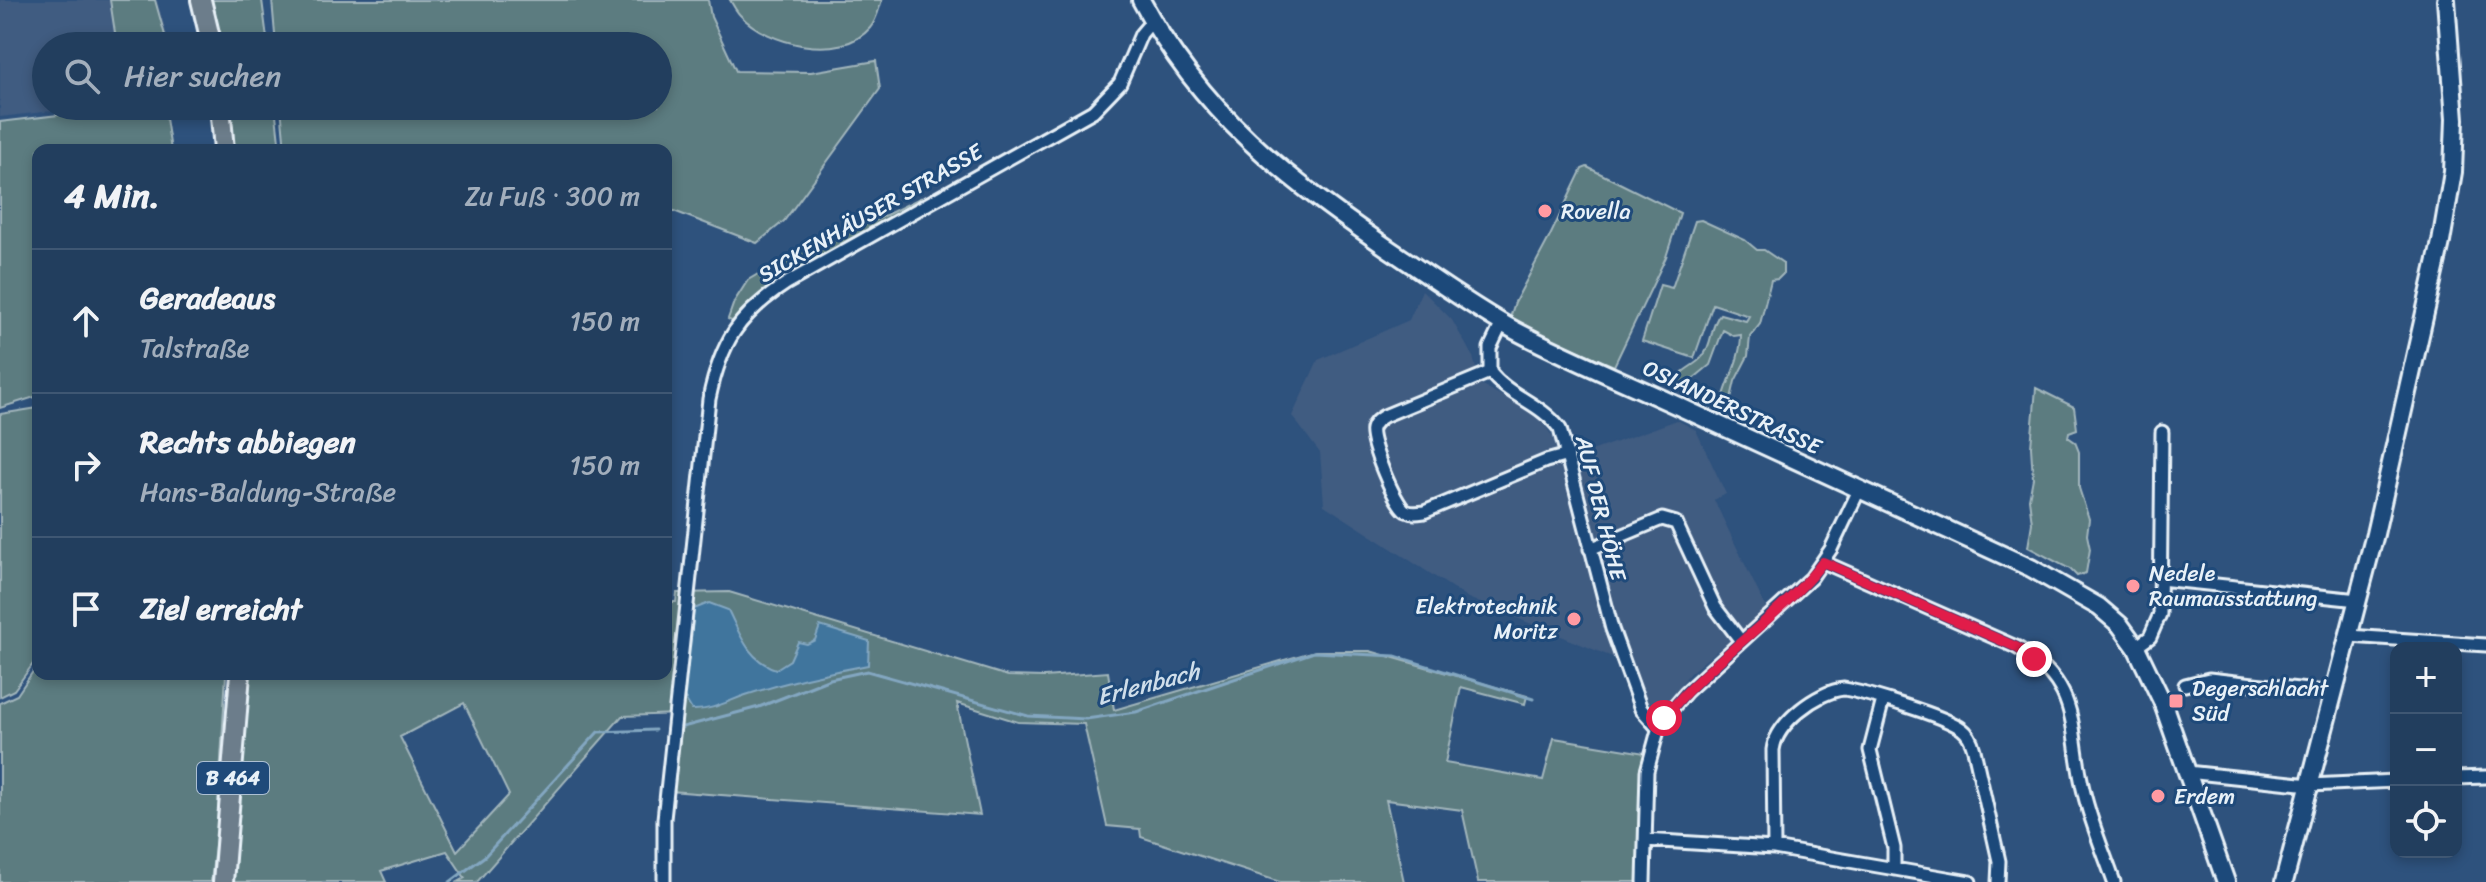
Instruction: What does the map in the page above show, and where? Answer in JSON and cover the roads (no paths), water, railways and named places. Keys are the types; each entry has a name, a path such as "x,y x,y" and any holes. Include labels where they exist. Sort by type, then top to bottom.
{"main road":[{"path":"201,0 209,32"},
{"path":"221,120 223,144"},
{"name":"B 464","path":"223,882 240,680"}],"street":[{"path":"2284,882 2375,534 2441,242 2453,172 2455,109 2446,0"},
{"name":"OSIANDERSTRASSE","path":"1146,10 1179,62 1207,98 1269,161 1373,237 1502,323 2031,568 2110,616 2136,647 2162,701 2226,882"},
{"name":"SICKENHÄUSER STRASSE","path":"664,882 664,819 709,399 716,368 728,338 749,312 787,283 1093,111 1128,71 1146,10"},
{"path":"1502,323 1490,348 1490,372 1384,416 1373,427 1372,441 1401,507 1414,514 1424,512 1546,461 1568,455"},
{"name":"AUF DER HÖHE","path":"1490,372 1500,383 1536,405 1560,429 1612,629 1643,714 1658,728"},
{"path":"2136,647 2150,637 2158,622 2162,432"},
{"path":"1644,882 1647,771 1658,728 1686,692 1796,593 1823,562 1859,490"},
{"path":"1590,549 1662,519 1676,523 1715,607 1741,641"},
{"path":"1823,562 2016,647 2044,667 2059,688 2073,720 2083,792 2114,882"},
{"path":"2160,579 2358,600"},
{"path":"2349,636 2486,645"},
{"path":"2185,685 2209,679 2334,693"},
{"path":"1774,848 1773,750 1780,730 1817,698 1835,690 1855,691 1954,724 1968,735 1999,861 1998,882"},
{"path":"1883,700 1870,750 1894,848 1894,869"},
{"path":"2187,772 2310,785 2390,781"},
{"path":"2462,778 2486,777"},
{"path":"1645,840 1774,848 1970,882"}],"waterway":[{"name":"Erlenbach","path":"679,728 759,707 830,679 867,671 1028,716 1086,719 1136,712 1314,652 1395,656 1533,699"},
{"name":"Erlenbach","path":"450,882 485,856 598,732 655,730"}],"place":[{"name":"Rovella","path":"1545,211"},
{"name":"Nedele Raumausstattung","path":"2133,586"},
{"name":"Elektrotechnik Moritz","path":"1574,619"},
{"name":"Degerschlacht Süd","path":"2176,701"},
{"name":"Erdem","path":"2158,796"}]}
